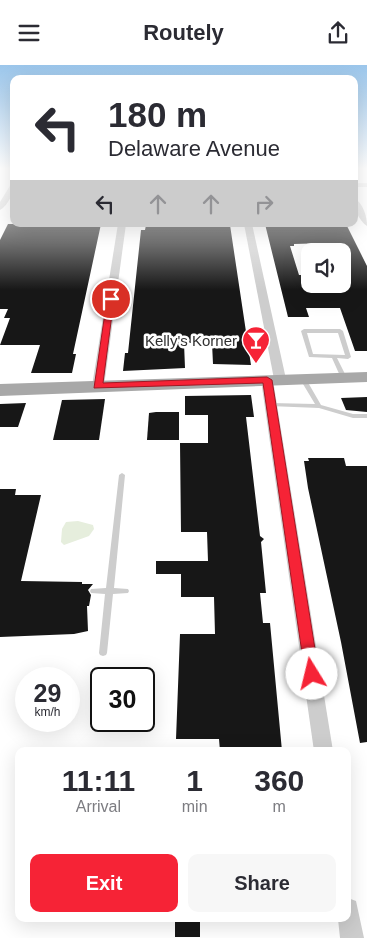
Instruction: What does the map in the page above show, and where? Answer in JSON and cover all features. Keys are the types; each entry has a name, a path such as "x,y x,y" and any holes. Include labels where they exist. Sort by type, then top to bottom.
{"main road":[{"path":"0,390 367,377"}],"street":[{"path":"359,209 367,224"},
{"path":"98,386 122,227"},
{"path":"248,227 274,380 271,405 323,747"},
{"path":"350,922 352,938"}],"lane":[{"path":"304,331 340,331 348,357 334,357 311,356 304,331"},
{"path":"334,357 344,378"},
{"path":"303,379 319,406"},
{"path":"271,405 319,406 354,416 367,416"},
{"path":"103,653 122,475"},
{"path":"94,591 125,591"}],"green space":[{"path":"78,521 93,525 94,529 89,536 64,545 61,542 62,529 66,522"}],"building":[{"path":"8,224 10,224 10,227 100,227 73,354 76,354 72,373 31,373 40,345 0,345 10,318 4,318 8,309 0,309 0,240"},
{"path":"146,227 230,227 251,365 213,364 212,343 184,343 185,368 123,371 125,353 128,353 141,230 145,230"},
{"path":"266,227 348,227 367,266 367,351 355,351 340,308 306,308 309,317 288,317"},
{"path":"251,395 254,417 246,417 260,536 264,539 261,542 266,593 260,593 263,623 270,623 282,747 220,747 219,739 176,739 180,634 215,634 214,597 181,597 181,574 156,574 156,561 208,561 207,532 181,532 180,443 208,443 208,415 185,415 185,396"},
{"path":"367,397 367,412 346,410 341,398"},
{"path":"105,399 99,440 53,440 62,400"},
{"path":"26,403 18,427 0,427 0,404"},
{"path":"179,412 179,440 147,440 149,413"},
{"path":"308,458 344,458 346,466 367,466 367,742 360,743 341,642 308,488 304,461 309,461"},
{"path":"0,489 16,489 15,495 41,495 21,581 82,582 82,584 93,584 88,590 91,595 89,606 87,606 88,631 74,634 0,637"},
{"path":"175,922 200,922 200,937 175,937"}],"place":[{"name":"Kelly's Korner","path":"256,364"}],"route":[{"path":"111,299 98,386 267,380 312,674"}]}
